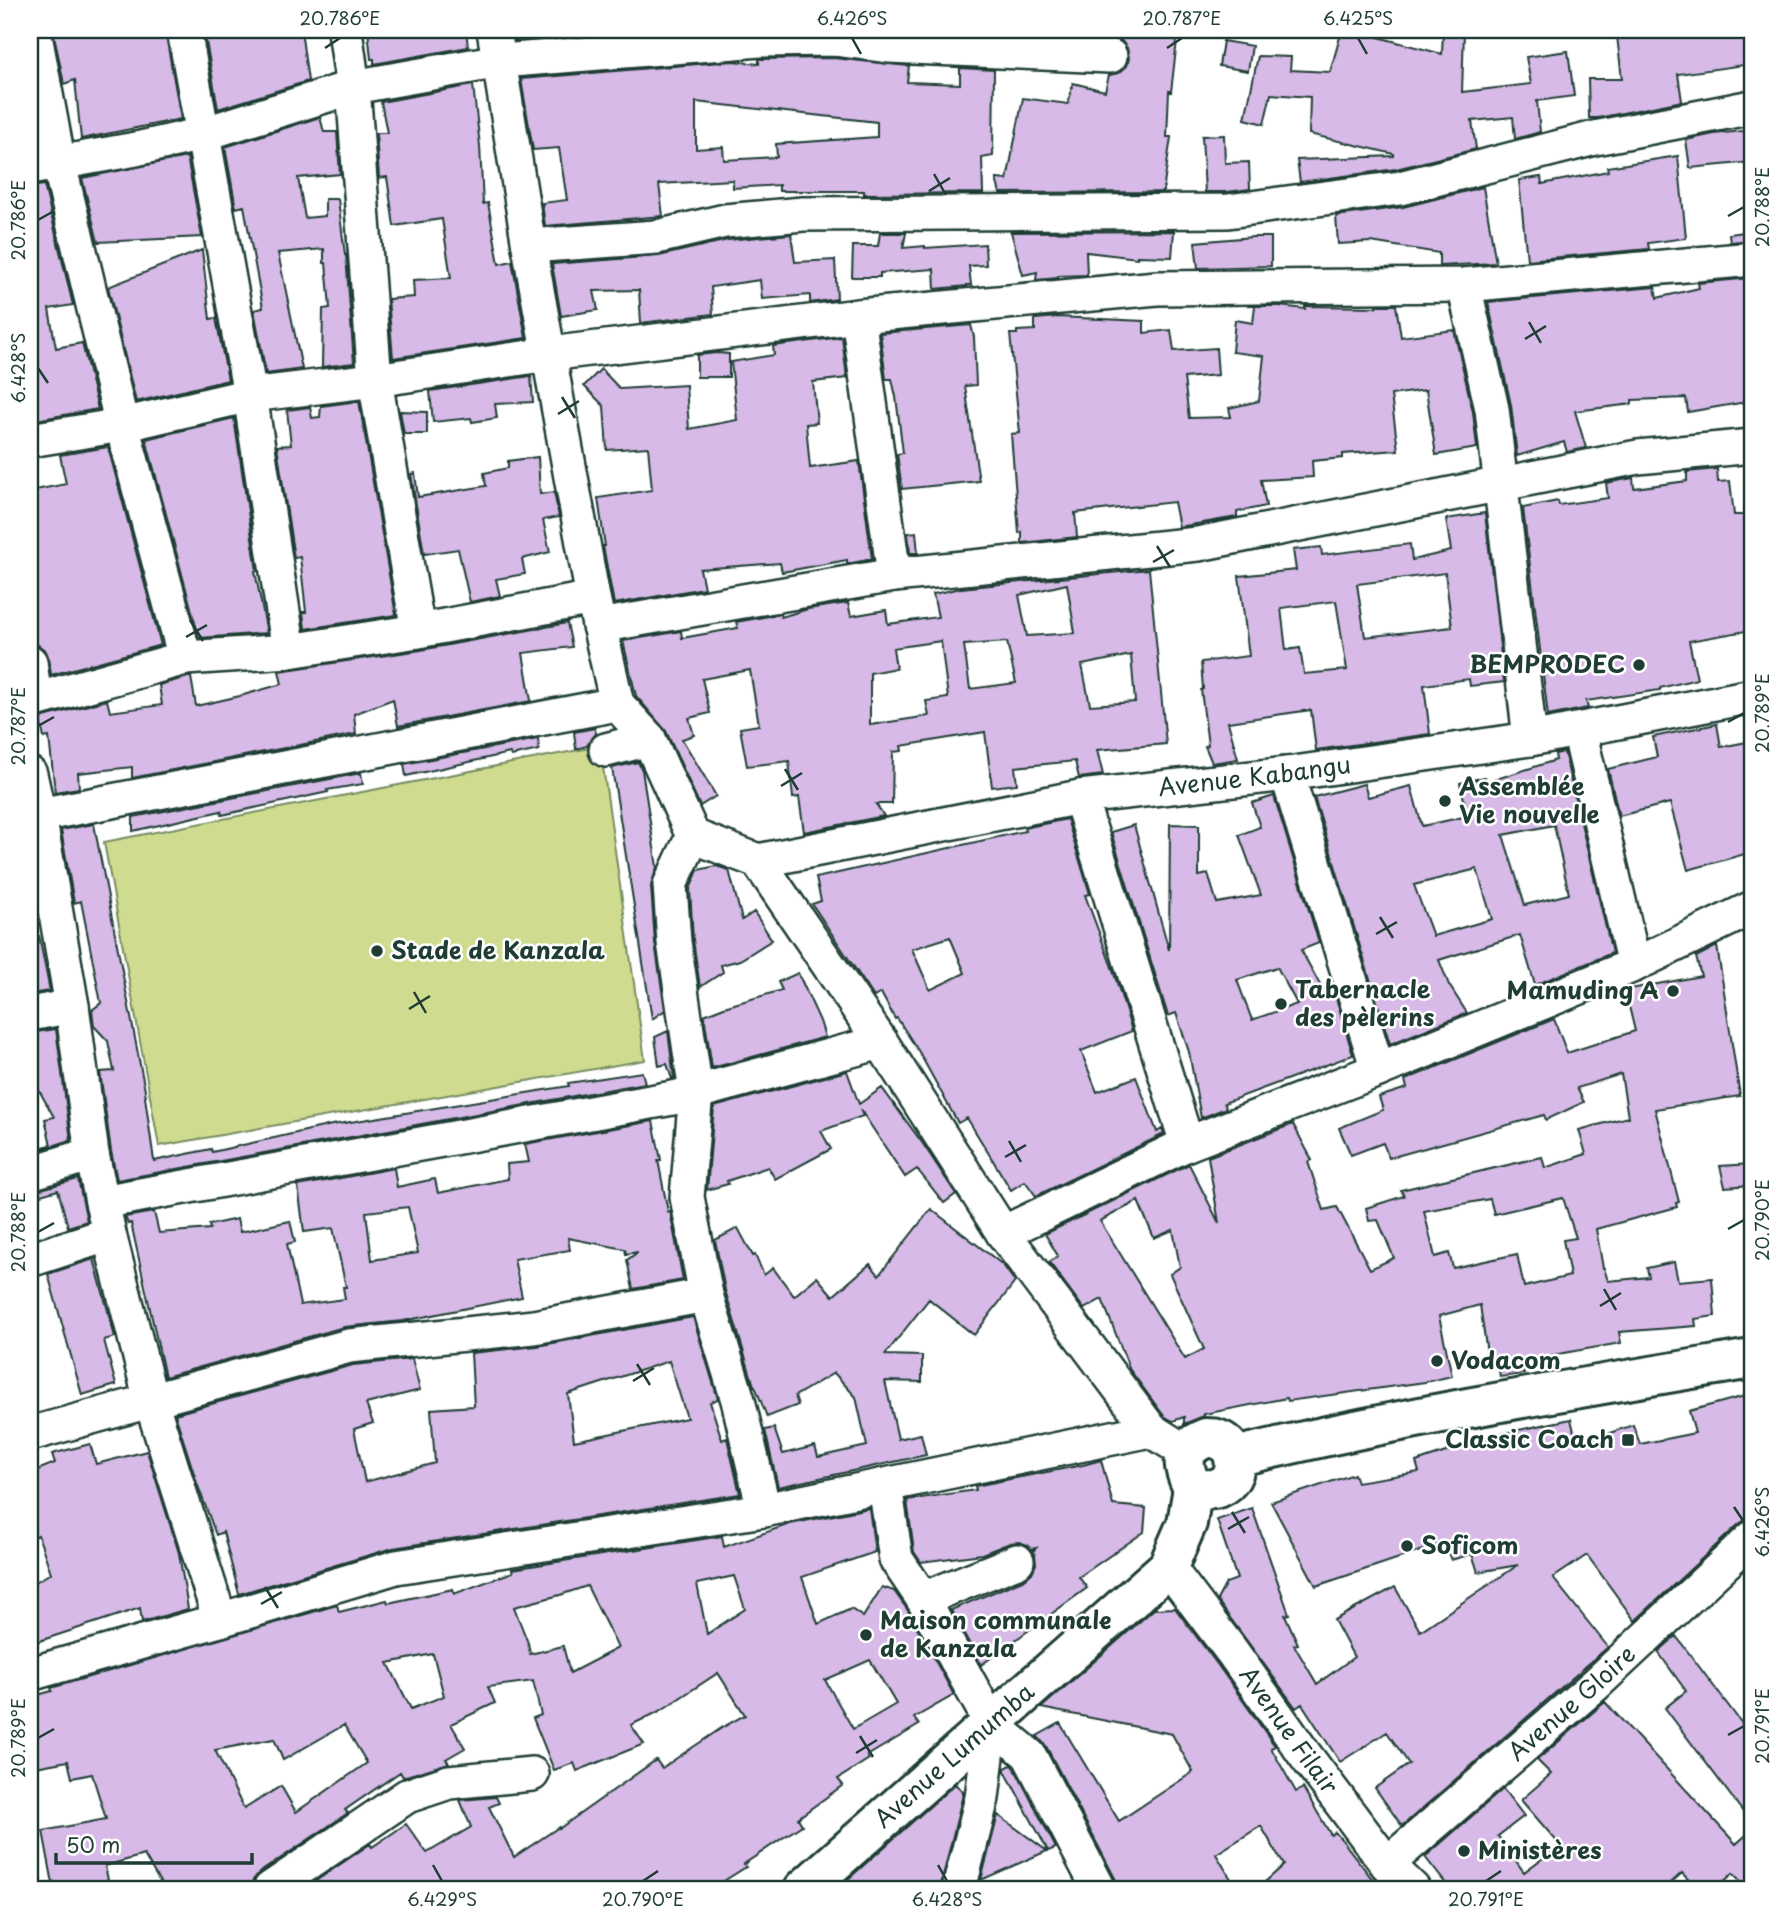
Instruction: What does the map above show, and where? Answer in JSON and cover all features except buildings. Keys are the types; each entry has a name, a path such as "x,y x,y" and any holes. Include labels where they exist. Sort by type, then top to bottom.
{"main road":[{"path":"1189,1470 1207,1490 1219,1488 1230,1481 1235,1469 1235,1457 1295,1442 1561,1391 1752,1359"},
{"name":"Avenue Lumumba","path":"804,1889 1168,1567 1187,1523 1189,1470"}],"street":[{"path":"34,30 44,166 122,425 185,658"},
{"path":"184,30 250,396 289,651"},
{"path":"345,30 353,87 376,380 418,631"},
{"path":"44,166 204,134 497,45 834,39 889,46 1110,57"},
{"path":"497,45 529,246 596,612 617,704 649,739 693,836 758,860 881,1042 1003,1233 1151,1430 1189,1470"},
{"path":"529,246 657,237 725,221 803,214 1228,211 1400,188 1595,138 1752,107"},
{"path":"30,440 122,425 250,396 550,354 858,316 1157,288 1464,285 1752,259"},
{"path":"1464,285 1492,409 1530,738"},
{"path":"858,316 894,575"},
{"path":"30,662 32,702 185,658 289,651 418,631 894,575 1198,544 1638,457 1752,446"},
{"name":"Avenue Kabangu","path":"758,860 1080,797 1287,774 1530,738 1752,696"},
{"path":"39,815 617,704"},
{"path":"1579,730 1634,965"},
{"path":"606,750 649,739"},
{"path":"30,774 72,1006 92,1154 109,1234 151,1401 220,1620"},
{"path":"1287,774 1378,1070"},
{"path":"1080,797 1187,1144"},
{"path":"693,836 670,885 674,942 696,1092 687,1197 706,1295 738,1400 764,1510"},
{"path":"1003,1233 1187,1144 1378,1070 1634,965 1752,908"},
{"path":"30,1014 72,1006"},
{"path":"102,1202 650,1102 881,1042"},
{"path":"30,1173 92,1154"},
{"path":"30,1260 109,1234"},
{"path":"30,1434 349,1346 534,1327 706,1295"},
{"path":"30,1674 396,1567 764,1510 1151,1430"},
{"path":"885,1485 896,1559 923,1599 991,1723 1029,1755 1099,1889"},
{"name":"Avenue Gloire","path":"1388,1864 1597,1684 1752,1538"},
{"path":"923,1599 1017,1561"},
{"name":"Avenue Filair","path":"1168,1567 1305,1755 1388,1864 1413,1889"},
{"path":"959,1889 982,1798 991,1723"},
{"path":"270,1889 407,1796 449,1782 532,1774"}],"green space":[{"name":"Stade de Kanzala","path":"600,746 645,1060 159,1146 104,842"}],"place":[{"name":"BEMPRODEC","path":"1639,665"},
{"name":"Assemblée Vie nouvelle","path":"1445,801"},
{"name":"Stade de Kanzala","path":"377,951"},
{"name":"Mamuding A","path":"1673,991"},
{"name":"Tabernacle des pèlerins","path":"1281,1004"},
{"name":"Vodacom","path":"1437,1361"},
{"name":"Classic Coach","path":"1628,1440"},
{"name":"Soficom","path":"1407,1546"},
{"name":"Maison communale de Kanzala","path":"866,1635"},
{"name":"Ministères","path":"1464,1851"}]}
